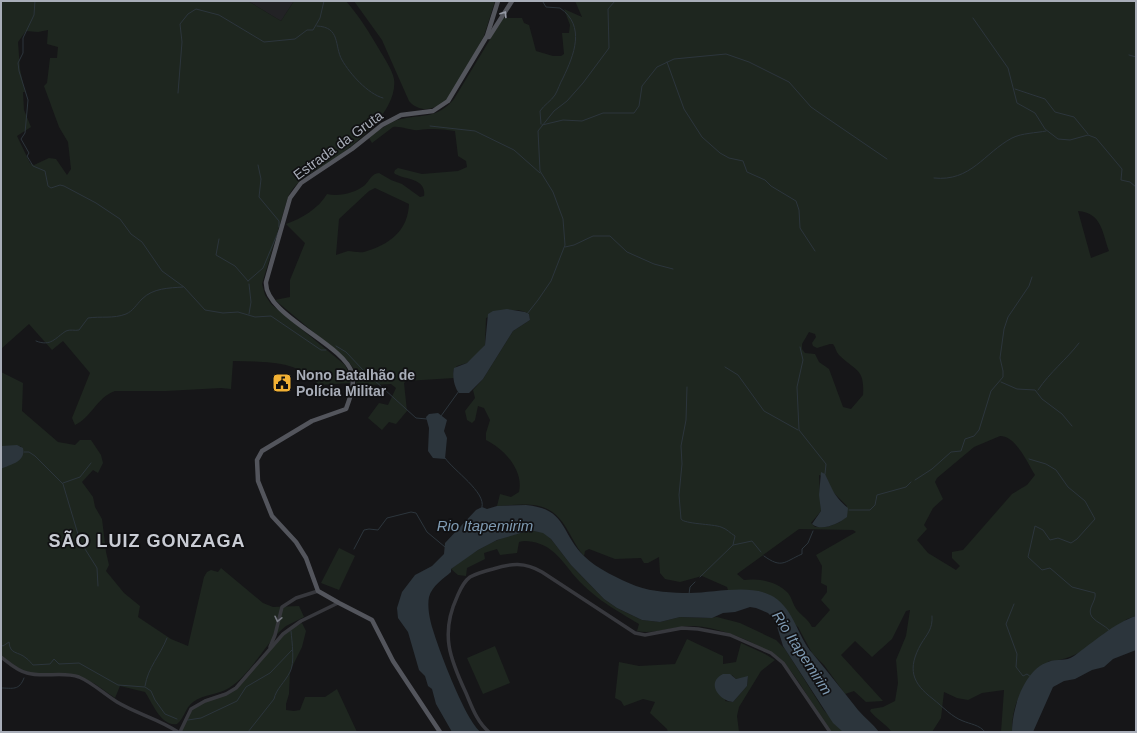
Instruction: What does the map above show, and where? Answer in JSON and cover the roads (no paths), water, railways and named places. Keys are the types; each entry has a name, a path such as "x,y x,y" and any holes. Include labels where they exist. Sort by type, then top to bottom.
{"main road":[{"path":"479,50 512,1"},
{"path":"479,50 491,28 497,2"},
{"name":"Estrada da Gruta","path":"318,591 306,558 296,542 272,516 258,481 256,468 258,457 270,446 318,418 346,409 353,382 351,369 342,359 300,326 271,299 267,291 267,277 290,198 301,183 352,149 388,121 401,115 428,113 444,104 456,90 479,50"},
{"path":"318,591 372,620 393,661 440,732"}],"street":[{"path":"490,732 478,720 452,662 447,637 449,620 456,600 466,580 480,573 506,565 519,564 534,567 635,634 654,635 682,628 704,630 730,635 771,653 783,663 830,732"},
{"path":"268,652 275,635 282,607 296,598 318,591"},
{"path":"1,657 19,670 28,674 70,675 79,677 117,702 162,722 179,732 191,709 205,701 226,694 236,688 283,634 291,628 338,603"}],"water":[{"path":"507,309 525,312 529,314 530,320 513,331 483,379 469,393 459,393 454,381 454,368 467,363 485,345 488,314 493,311"},
{"path":"438,413 447,420 444,431 447,438 445,459 433,458 428,451 429,428 426,417 429,414"},
{"path":"17,445 23,448 23,453 20,459 17,462 1,469 1,446"},
{"path":"821,472 825,474 836,496 848,508 847,517 825,527 812,524 821,511 819,495"},
{"name":"Rio Itapemirim","path":"526,505 539,507 549,511 561,523 576,547 589,561 608,573 636,586 656,591 676,593 755,590 774,597 787,609 813,654 858,710 879,732 843,732 833,723 783,646 775,620 768,613 750,607 735,612 723,613 712,618 680,617 660,622 642,620 617,608 604,599 571,565 551,539 543,533 534,531 524,532 497,540 478,550 451,569 451,572 438,583 430,593 428,601 429,614 441,653 468,715 481,732 452,732 436,704 432,689 428,686 425,676 419,670 408,632 398,618 397,608 402,592 415,575 432,566 444,554 445,543 476,510 482,507 487,509 497,506"},
{"path":"1136,616 1136,650 1113,659 1104,667 1092,670 1075,679 1064,681 1053,687 1033,732 1012,732 1014,712 1017,702 1021,691 1032,673 1040,666 1048,662 1071,658 1112,628"},
{"path":"723,674 730,674 736,679 748,676 747,686 733,702 723,698 716,691 715,682"}],"waterway":[{"path":"35,1 34,15 23,38 23,53 18,63 28,100 25,133 21,139 29,153 27,156 33,166 45,171 48,186 51,188 60,185 64,186 96,203 120,219 131,234 142,242 162,271 184,287 205,310 223,313 238,312 255,317 271,316 321,350 326,350"},
{"path":"178,93 182,42 180,24 188,14 196,9 219,15 264,42 295,39 307,30 313,30 320,18 324,1"},
{"path":"527,314 551,281 565,245 563,219 553,192 540,171 538,131 554,111 567,101 583,83 609,48 608,9 615,1"},
{"path":"541,124 540,111 556,93 571,60 575,41 573,23 568,15 560,8 546,7 543,2"},
{"path":"973,18 1008,68 1017,103 1035,113 1045,129 1058,139 1070,140 1088,135 1096,138 1122,169 1121,180 1130,182 1136,187"},
{"path":"317,26 325,27 330,30 336,38 342,60 350,71 366,88 377,96 383,98"},
{"path":"542,125 563,120 582,121 603,113 634,113 639,106 642,86 657,67 674,59 726,54 749,62 789,82 811,107 887,159"},
{"path":"1129,55 1136,57"},
{"path":"667,62 684,109 702,137 720,153 729,158 743,161 747,172 765,180 771,186 796,201 799,210 800,228 815,251"},
{"path":"1015,89 1045,99 1055,112 1074,117 1088,134"},
{"path":"430,126 475,131 514,150 540,173"},
{"path":"934,178 958,176 968,171 1002,144 1012,138 1025,134 1046,131"},
{"path":"258,165 261,179 259,197 279,221 279,227"},
{"path":"248,281 263,268 279,230"},
{"path":"565,247 574,245 593,236 610,236 627,252 654,264 673,269"},
{"path":"219,239 216,255 235,266 248,281"},
{"path":"915,480 932,469 951,452 961,451 965,439 974,436 979,430 991,391 1003,377 1000,358 1004,329 1008,317 1029,286 1032,277"},
{"path":"249,284 251,302 249,314"},
{"path":"36,341 41,343 49,342 56,339 66,331 79,330 88,318 126,314 133,310 146,295 167,288 183,287"},
{"path":"1038,390 1079,343"},
{"path":"336,346 346,352 363,370 416,418 427,419"},
{"path":"800,347 803,360 797,387 799,430 826,464 825,474"},
{"path":"725,367 738,375 764,411 798,430"},
{"path":"1001,382 1017,389 1035,390 1042,399 1062,414 1072,426"},
{"path":"687,387 686,420 681,446 682,464 679,495 681,519 687,522 723,528 735,536 733,545"},
{"path":"441,416 459,391"},
{"path":"24,452 29,452 35,456 63,484 80,541 97,568 98,586"},
{"path":"445,458 474,488 482,501 482,507"},
{"path":"1029,459 1046,464 1056,470 1068,487 1085,501 1095,519 1077,539 1071,543 1058,538 1050,540 1043,530 1035,526 1028,557 1042,570 1050,568 1072,587 1095,593 1095,599 1090,614 1094,619 1110,631"},
{"path":"63,483 80,477 91,463"},
{"path":"849,510 870,510 875,505 877,495 906,487 911,482"},
{"path":"354,549 364,530 378,530 387,518 411,512 416,513 427,532 445,547"},
{"path":"764,556 775,562 787,562 802,554 802,549 808,543 813,531"},
{"path":"700,577 733,545 752,541 761,552"},
{"path":"689,594 690,587 695,582"},
{"path":"1014,604 1006,624 1017,654 1016,667 1023,676 1027,674 1031,677"},
{"path":"932,616 931,628 921,644 914,661 913,668 916,681 926,693 951,714 959,719 978,726 985,732"},
{"path":"248,732 274,699 292,668 293,658 291,631"},
{"path":"145,686 151,667 167,638"},
{"path":"1,645 3,646 9,642 13,651 23,656 33,665 50,664 54,659 59,664 79,663 118,685 145,687 151,691 155,700 165,714 177,719"},
{"path":"188,720 201,718 237,701 246,687 270,673 292,650"},
{"path":"1,688 18,687 24,678"}],"place":[{"name":"Nono Batalhão de Polícia Militar","path":"282,383"}],"district":[{"name":"SÃO LUIZ GONZAGA","path":"147,541"}]}
